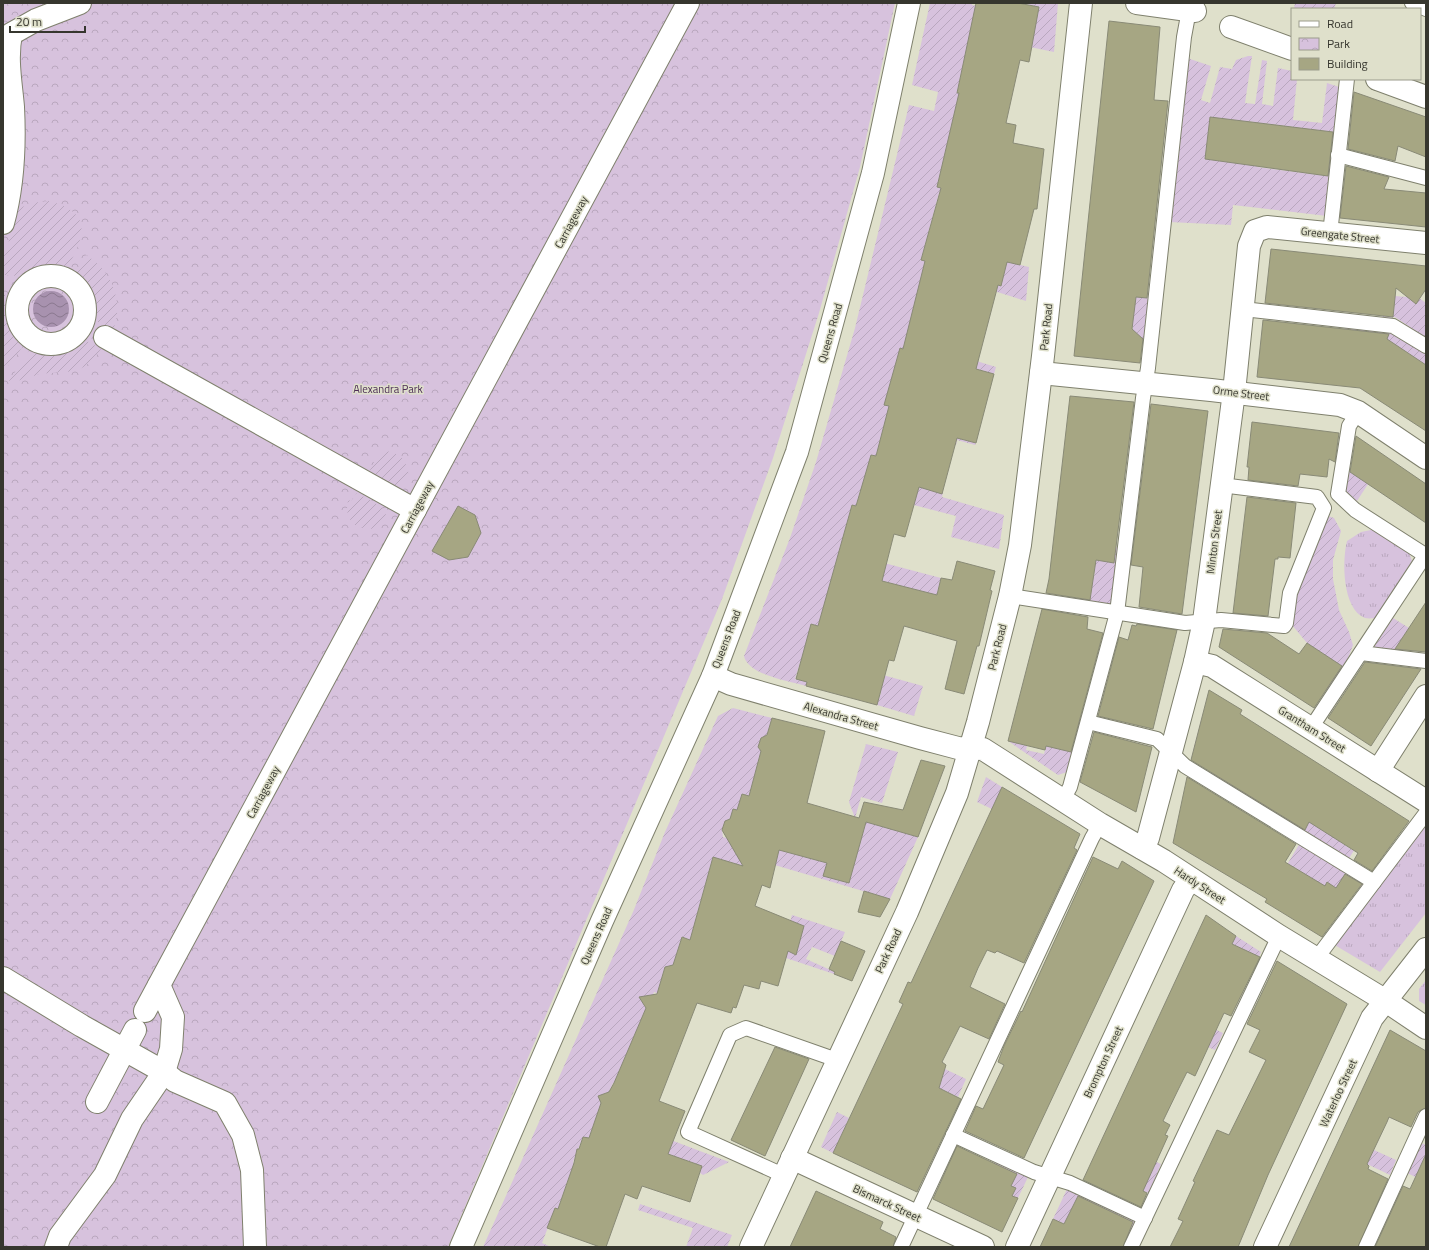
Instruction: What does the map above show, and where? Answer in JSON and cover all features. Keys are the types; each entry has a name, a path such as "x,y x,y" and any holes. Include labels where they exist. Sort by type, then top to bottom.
{"street":[{"path":"3,223 13,163 13,109 7,51 7,34 36,20 80,3"},
{"name":"Carriageway","path":"145,1011 688,3"},
{"name":"Queens Road","path":"461,1247 599,928 713,676 797,452 873,173 909,3"},
{"name":"Park Road","path":"751,1247 907,912 958,793 971,748 1010,596 1020,545 1041,373 1081,3"},
{"path":"1137,3 1192,10"},
{"path":"1231,27 1291,48"},
{"path":"1380,80 1426,97"},
{"name":"Greengate Street","path":"1255,231 1267,228 1426,243"},
{"name":"Minton Street","path":"1142,848 1148,838 1195,662 1204,621 1234,392 1249,246 1255,231"},
{"path":"95,332 76,334 64,341 44,342 33,338 21,326 18,315 18,304 15,289 43,277 57,276 67,280 80,291 86,314 95,332 415,510"},
{"name":"Orme Street","path":"1041,373 1234,392 1340,405 1358,412 1426,458"},
{"name":"Grantham Street","path":"1195,662 1212,666 1426,801"},
{"name":"Alexandra Street","path":"713,676 731,684 958,748 971,748"},
{"path":"1378,771 1426,696"},
{"name":"Hardy Street","path":"971,748 983,749 1100,824 1142,848 1279,936 1386,1001 1426,1028"},
{"name":"Brompton Street","path":"1017,1247 1183,890 1191,879"},
{"name":"Waterloo Street","path":"1265,1247 1372,1018 1426,949"},
{"path":"3,978 164,1072 175,1082 225,1103 243,1135 252,1170 255,1247"},
{"path":"56,1247 60,1236 104,1174 132,1119 164,1072 171,1049 173,1017 159,985"},
{"path":"97,1102 135,1030"},
{"name":"Bismarck Street","path":"787,1167 915,1216 983,1247"}],"lane":[{"path":"1412,3 1426,9"},
{"path":"1063,800 1070,787 1117,613 1146,383 1184,37 1192,10"},
{"path":"1330,234 1347,80"},
{"path":"1338,155 1426,178"},
{"path":"1243,309 1393,326 1426,346"},
{"path":"1311,728 1426,554 1355,510 1338,494 1349,426 1358,412"},
{"path":"1010,596 1185,623 1221,620 1284,626 1286,623 1290,593 1324,508 1317,497 1221,485"},
{"path":"1361,653 1426,661"},
{"path":"1088,722 1156,739 1186,766 1374,882"},
{"path":"1316,959 1426,813"},
{"path":"901,1247 1092,838 1100,824"},
{"path":"1131,1247 1279,936"},
{"path":"787,1167 688,1132 730,1035 746,1028 837,1060"},
{"path":"1366,1247 1426,1116"},
{"path":"953,1135 1034,1172 1070,1183 1145,1218"}],"green space":[{"name":"Alexandra Park","path":"3,3 895,3 860,167 819,313 773,458 722,599 448,1247 3,1247"},
{"path":"930,3 972,3 972,5 1037,17 1039,7 1026,3 1058,3 1054,52 1030,47 972,25 957,92 999,103 957,104 937,187 976,197 990,138 1023,145 1020,163 1042,168 989,206 939,193 921,260 970,273 970,359 996,367 994,374 968,366 885,405 953,423 950,436 976,443 975,445 957,440 956,445 884,425 876,456 871,455 867,472 943,493 942,497 1004,515 999,549 951,537 956,516 860,491 856,506 852,505 844,533 848,537 850,554 941,578 932,613 934,595 872,578 818,626 811,624 807,665 800,663 795,679 807,682 806,686 761,673 747,663 744,656 790,538 816,462 855,328 909,105 934,111 938,92 912,85"},
{"path":"1295,3 1336,3 1334,8 1294,8"},
{"path":"1252,56 1245,103 1255,104 1262,60 1267,61 1262,104 1273,106 1278,68 1291,71 1291,80 1297,80 1293,120 1322,123 1327,83 1339,87 1327,216 1233,205 1231,225 1169,222 1187,58 1211,66 1201,100 1210,103 1220,67 1232,69 1236,60","holes":["1210,118 1242,125 1243,121 1255,122 1255,127 1228,162 1205,159","1262,123 1333,132 1327,176 1257,167"]},
{"path":"49,201 63,206 73,212 79,219 82,227 78,247 66,270 39,266 12,276 3,274 3,255 9,241 18,209 31,203"},
{"path":"86,255 95,261 102,269 109,278 113,288 117,309 113,330 94,320 91,293 74,275"},
{"path":"1007,262 1029,267 1026,301 994,291 995,285 1001,286"},
{"path":"1421,270 1419,298 1426,303 1426,338 1395,317 1382,319 1383,311 1394,311 1395,296 1407,297"},
{"path":"3,293 9,300 15,329 26,342 3,373"},
{"path":"1136,297 1150,298 1145,340 1132,339 1133,326 1113,324"},
{"path":"1345,327 1390,332 1426,354 1426,382 1411,355 1404,350 1343,341"},
{"path":"79,340 87,341 101,349 94,358 81,368 68,372 42,374 17,381 9,381 33,345 51,349 62,348"},
{"path":"382,451 393,452 404,460 409,475 402,486 396,488 369,472 374,462 371,460"},
{"path":"1345,469 1368,484 1357,501 1343,492"},
{"path":"357,493 382,507 387,517 381,526 368,529 353,524 348,516 348,500 351,501"},
{"path":"1328,516 1334,518 1341,531 1333,560 1333,579 1339,610 1353,645 1345,666 1329,691 1309,680 1325,655 1307,643 1292,625 1294,594"},
{"path":"1376,529 1407,547 1412,561 1377,618 1365,618 1357,613 1348,595 1344,571 1345,549 1347,541 1361,532"},
{"path":"1114,547 1120,548 1111,607 1080,602 1080,594 1091,595 1092,585 1082,583 1083,577 1094,578 1095,566 1086,564"},
{"path":"1393,618 1409,628 1392,653 1373,651 1374,647"},
{"path":"861,669 923,686 914,716 877,705 881,692 856,685"},
{"path":"1058,706 1084,713 1070,771 1058,775 1008,741 1027,746 1026,750 1044,754 1046,746 1062,750 1064,744 1073,746 1079,723 1055,717"},
{"path":"733,708 772,718 767,735 761,738 758,747 761,751 751,796 742,794 734,814 725,821 722,830 723,837 778,854 779,850 827,863 824,876 849,883 865,825 855,818 918,837 890,899 761,861 758,871 713,857 695,921 787,932 792,915 845,932 835,956 812,947 806,959 835,972 834,974 777,955 701,943 682,937 673,965 665,967 662,976 667,981 662,995 654,992 653,995 647,996 644,1005 646,1009 638,1035 635,1034 630,1046 632,1047 628,1057 625,1056 617,1084 613,1083 609,1092 603,1094 600,1102 603,1109 602,1114 729,1162 703,1175 700,1173 702,1166 642,1145 583,1137 573,1162 576,1165 567,1182 558,1209 555,1209 542,1243 551,1247 483,1247 633,912 665,832 718,716"},
{"path":"1201,721 1349,827 1340,842 1352,850 1361,835 1363,836 1348,860 1211,776 1216,767 1193,751"},
{"path":"866,744 898,752 882,803 861,797 855,818 849,802"},
{"path":"986,777 1002,787 992,809 977,802"},
{"path":"1425,827 1426,913 1380,972 1333,944"},
{"path":"1300,843 1365,884 1361,889 1348,881 1331,905 1327,883 1318,896 1296,882 1302,872 1294,867 1288,877 1282,873"},
{"path":"1236,936 1261,952 1254,967 1236,958 1241,948 1232,944"},
{"path":"1426,980 1426,1005 1419,1001 1419,989"},
{"path":"1200,1022 1223,1033 1215,1050 1208,1047"},
{"path":"945,1069 966,1079 958,1097 913,1076 941,1078"},
{"path":"837,1112 849,1118 833,1153 821,1147"},
{"path":"1421,1143 1426,1145 1426,1182 1407,1173"},
{"path":"1374,1150 1396,1160 1390,1175 1367,1164"},
{"path":"1135,1153 1161,1164 1149,1193 1143,1191"},
{"path":"996,1159 1029,1175 1018,1198 1012,1196 1016,1188 1004,1183 983,1184"},
{"path":"1067,1189 1137,1221 1131,1234 1112,1229 1072,1225 1053,1219"},
{"path":"640,1204 732,1235 727,1247 686,1247 693,1228 638,1210"}],"water":[{"path":"51,291 64,296 69,309 64,322 51,327 38,322 33,309 38,296"}],"building":[{"path":"976,3 1018,3 1039,7 1029,62 1020,60 1006,123 1016,125 1013,143 1044,149 1037,209 1034,209 1020,265 1007,262 1001,286 998,285 976,369 994,374 976,443 957,438 942,494 919,487 905,537 894,534 882,581 937,595 941,578 952,580 957,561 995,571 990,590 992,591 979,646 977,646 964,694 945,689 957,641 904,626 894,661 889,660 877,705 806,686 807,682 796,679 811,624 818,626 852,505 856,506 871,455 876,456 889,406 884,405 900,348 903,349 925,261 921,260 941,188 937,187 959,93 957,93"},
{"path":"1109,21 1160,27 1154,100 1168,101 1147,298 1136,297 1132,329 1143,339 1140,363 1074,356"},
{"path":"1354,92 1426,117 1426,157 1398,146 1395,161 1348,149"},
{"path":"1210,117 1333,132 1328,176 1205,159"},
{"path":"1346,166 1389,177 1384,189 1426,193 1426,227 1340,218"},
{"path":"1271,249 1426,266 1426,289 1416,304 1396,288 1393,317 1265,303"},
{"path":"1263,320 1389,334 1387,339 1426,365 1426,431 1360,388 1257,377"},
{"path":"1070,396 1134,402 1114,563 1096,560 1090,600 1046,593 1049,579"},
{"path":"1151,404 1208,411 1182,614 1139,607 1143,567 1131,565"},
{"path":"1252,422 1339,433 1335,462 1329,459 1327,477 1300,474 1298,486 1248,480 1249,467 1247,467"},
{"path":"1356,436 1426,484 1426,523 1350,472"},
{"path":"1247,497 1296,503 1290,558 1278,557 1278,559 1275,559 1268,616 1233,613"},
{"path":"458,506 475,515 481,533 468,557 449,560 432,551"},
{"path":"1426,602 1426,652 1395,649"},
{"path":"1042,609 1088,617 1087,629 1103,633 1071,752 1046,746 1045,750 1008,741"},
{"path":"1137,624 1177,630 1153,729 1098,716 1119,637 1128,640 1132,625 1136,626"},
{"path":"1223,629 1267,633 1299,654 1307,643 1342,666 1314,708 1219,647"},
{"path":"1365,662 1421,669 1371,746 1328,718"},
{"path":"1209,690 1242,710 1240,714 1409,821 1372,871 1354,860 1358,853 1309,822 1305,830 1191,760"},
{"path":"772,718 825,731 807,803 859,818 864,802 903,810 921,760 945,766 918,837 866,822 849,883 823,876 827,863 779,850 770,888 762,885 755,906 804,926 796,955 788,951 778,986 761,981 759,989 744,985 736,1008 733,1007 731,1013 697,1003 659,1101 685,1111 668,1154 702,1166 690,1202 642,1186 637,1199 625,1194 606,1247 600,1247 547,1228 555,1208 558,1209 574,1163 577,1149 579,1149 583,1137 589,1138 601,1103 598,1096 609,1092 614,1083 646,1008 639,997 657,994 665,967 673,965 682,937 690,940 713,857 743,866 722,830 725,821 730,819 733,809 737,810 742,794 749,796 761,751 758,747 761,738 767,735"},
{"path":"1094,732 1152,747 1136,812 1080,782"},
{"path":"1187,777 1296,844 1285,862 1325,886 1327,882 1336,888 1345,874 1362,884 1322,937 1265,902 1267,899 1173,843"},
{"path":"1002,787 1080,834 1074,848 1077,850 1024,963 997,951 995,953 987,950 978,968 970,987 1005,1004 989,1039 960,1026 942,1062 946,1065 939,1088 961,1099 917,1192 833,1153 903,1004 899,1002 908,982 911,983"},
{"path":"1093,857 1118,869 1122,861 1154,881 1024,1158 965,1131 976,1106 983,1109 1004,1065 998,1062 1004,1046 1021,1011 1022,1012"},
{"path":"864,891 890,899 880,917 858,912"},
{"path":"1206,915 1236,936 1232,944 1260,957 1231,1016 1224,1013 1195,1076 1187,1072 1163,1121 1170,1125 1165,1135 1168,1136 1143,1191 1147,1193 1141,1207 1083,1180"},
{"path":"841,941 865,951 852,981 834,974 835,972 829,969"},
{"path":"1277,961 1347,1004 1268,1175 1238,1247 1170,1247 1183,1221 1178,1219 1195,1182 1193,1181 1217,1130 1229,1135 1266,1060 1249,1052 1260,1030 1247,1024"},
{"path":"1390,1030 1426,1051 1426,1108 1418,1112 1411,1127 1389,1117 1367,1164 1369,1166 1368,1169 1388,1179 1358,1247 1289,1247"},
{"path":"775,1047 809,1059 765,1156 731,1140"},
{"path":"957,1146 1017,1174 1011,1186 1016,1188 1012,1196 1018,1198 1002,1232 933,1199"},
{"path":"1426,1154 1426,1247 1375,1247 1403,1186 1410,1189"},
{"path":"816,1191 883,1222 880,1229 896,1237 893,1247 790,1247"},
{"path":"1078,1196 1133,1222 1123,1247 1040,1247 1053,1219 1064,1224"}]}
